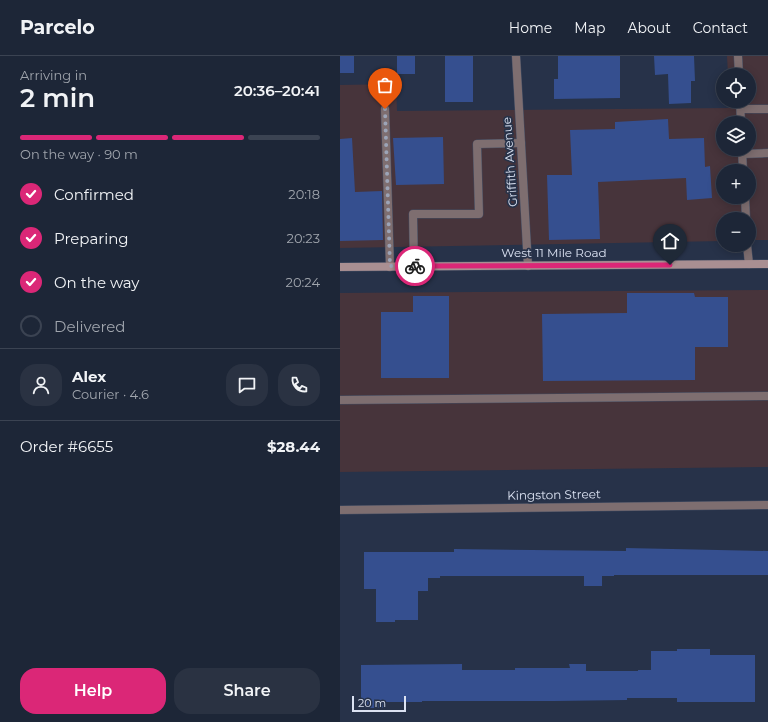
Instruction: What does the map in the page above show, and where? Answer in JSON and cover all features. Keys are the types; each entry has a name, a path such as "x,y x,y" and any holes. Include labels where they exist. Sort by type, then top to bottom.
{"main road":[{"name":"West 11 Mile Road","path":"340,267 768,264"}],"street":[{"name":"Griffith Avenue","path":"516,56 528,266"},
{"path":"738,56 739,68"},
{"path":"756,107 768,109"},
{"path":"385,109 390,266"},
{"path":"414,266 414,214 479,214 477,144 521,143"},
{"path":"756,153 768,153"},
{"path":"748,252 749,264"},
{"path":"340,400 768,396"},
{"name":"Kingston Street","path":"340,510 768,505"}],"shaded area":[{"path":"727,56 768,56 768,240 756,240 756,212 716,212 716,241 340,248 340,85 396,84 397,111 756,108 756,68 728,68"},
{"path":"768,290 768,467 340,472 340,293"}],"building":[{"path":"340,56 354,56 354,73 340,73"},
{"path":"397,56 415,56 415,74 397,74"},
{"path":"445,56 473,56 473,102 445,102"},
{"path":"558,56 620,56 620,98 554,99 554,79 558,79"},
{"path":"654,56 694,56 695,81 691,81 691,103 669,104 668,74 655,75"},
{"path":"668,119 669,139 704,138 705,167 710,166 712,198 687,200 686,178 598,182 600,239 549,240 547,175 572,175 570,130 615,129 615,122"},
{"path":"443,137 444,184 396,185 393,138"},
{"path":"352,138 355,192 382,191 383,240 340,241 340,139"},
{"path":"627,293 694,293 695,297 728,297 728,347 695,347 695,380 543,381 542,314 627,313"},
{"path":"413,296 449,296 449,378 381,378 381,312 413,312"},
{"path":"626,548 768,551 768,575 614,575 602,576 602,586 584,586 584,576 440,576 440,578 428,578 428,591 418,591 418,620 395,620 395,622 376,622 376,589 364,589 364,552 454,552 454,549 626,551"},
{"path":"677,649 710,649 710,655 755,655 755,702 677,702 677,698 627,698 627,700 555,701 422,701 384,702 384,708 361,708 361,665 462,664 462,670 515,670 515,668 570,668 569,664 586,664 586,671 638,671 651,670 651,651 677,651"}],"way so far":[{"path":"385,109 390,266 415,266"}],"route":[{"path":"415,266 670,265"}]}
